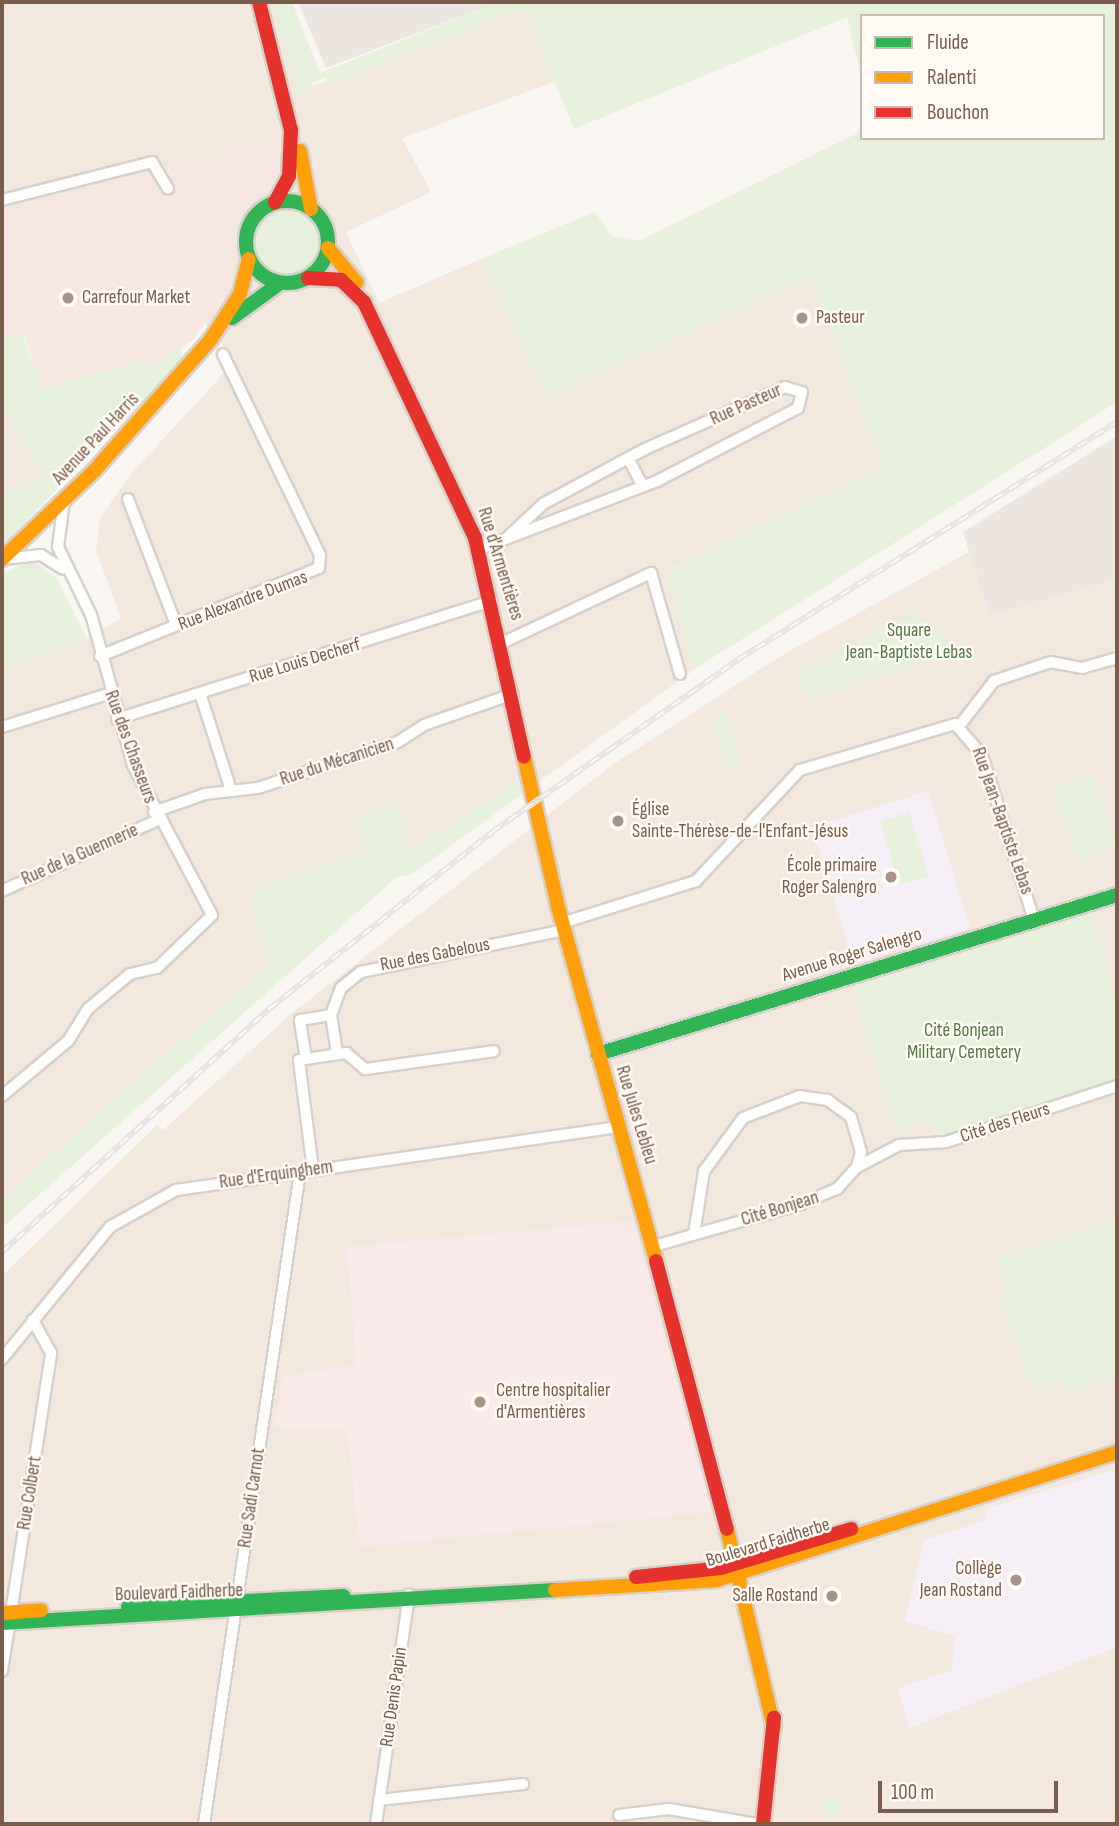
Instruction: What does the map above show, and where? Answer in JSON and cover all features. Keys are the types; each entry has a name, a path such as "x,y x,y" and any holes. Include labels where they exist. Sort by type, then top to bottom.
{"main road":[{"path":"259,2 312,209 325,225 328,248 308,278 280,283 249,259 249,225 275,202 288,179 291,130"},
{"path":"275,202 312,209"},
{"name":"Rue d'Armentières","path":"328,248 356,281 479,549 493,601 529,772"},
{"name":"Avenue Paul Harris","path":"211,339 240,294 249,259"},
{"name":"Rue d'Armentières","path":"308,278 341,280 364,302"},
{"name":"Avenue Paul Harris","path":"2,559 64,501 211,339 257,294 280,283"},
{"name":"Rue Jules Lebleu","path":"529,772 563,926 654,1246 740,1568 774,1728 763,1824"},
{"name":"Avenue Roger Salengro","path":"598,1054 1117,895"},
{"name":"Boulevard Faidherbe","path":"6,1617 589,1583 740,1568 1117,1452"}],"street":[{"path":"2,200 152,162 168,189"},
{"name":"Rue Alexandre Dumas","path":"100,656 176,625 312,576 321,562 223,354"},
{"name":"Rue Pasteur","path":"479,549 642,484 794,411 803,395 785,387 629,460 543,504 509,536"},
{"path":"629,460 642,484"},
{"path":"128,499 176,625"},
{"name":"Rue des Chasseurs","path":"2,1096 66,1043 89,1008 130,974 157,968 212,915 156,816 108,694 89,609 66,572 56,540 64,501"},
{"name":"Rue des Chasseurs","path":"2,559 41,555 66,572"},
{"path":"502,643 651,573 680,674"},
{"name":"Rue Louis Decherf","path":"117,719 493,601"},
{"path":"960,725 994,681 1057,661 1088,667 1117,658"},
{"path":"200,693 232,790"},
{"path":"2,727 108,694"},
{"name":"Rue du Mécanicien","path":"156,816 232,790 258,788 398,743 424,725 513,694"},
{"name":"Rue Jean-Baptiste Lebas","path":"563,926 696,881 800,770 960,725 982,755 1034,920"},
{"name":"Rue de la Guennerie","path":"2,891 156,816"},
{"name":"Rue des Gabelous","path":"331,1015 341,988 361,972 563,926"},
{"path":"313,1170 300,1020 331,1015 337,1054"},
{"path":"302,1059 337,1054 365,1069 494,1051"},
{"name":"Cité des Fleurs","path":"891,1148 946,1142 1117,1086"},
{"path":"694,1234 700,1187 715,1150 743,1118 766,1105 810,1096 840,1107 860,1137 857,1167"},
{"name":"Rue d'Erquinghem","path":"2,1359 110,1227 163,1196 313,1170 621,1127"},
{"name":"Cité Bonjean","path":"654,1246 820,1197 857,1167 891,1148"},
{"name":"Rue Sadi Carnot","path":"204,1824 300,1172"},
{"name":"Rue Colbert","path":"2,1671 6,1617 20,1552 51,1353 33,1320"},
{"name":"Rue Denis Papin","path":"376,1824 409,1594"},
{"path":"379,1800 523,1784"},
{"path":"618,1815 669,1809 757,1824"}],"shaded area":[{"path":"2,2 272,2 296,92 525,8 554,82 402,138 431,192 346,232 379,303 481,259 547,397 811,276 882,467 667,570 695,669 522,794 517,782 267,957 268,967 2,1201 2,667 87,639 121,618 96,551 100,518 130,475 236,360 204,323 233,284 233,226 248,199 277,185 274,141 2,213"},
{"path":"298,2 499,2 326,68"},
{"path":"275,140 277,185 248,199 233,226 233,284 192,341 150,369 143,360 42,389 23,332 2,339 2,213"},
{"path":"2,405 44,477 2,494"},
{"path":"1117,436 1117,579 989,616 963,532"},
{"path":"969,552 989,616 1117,579 1117,1824 2,1824 2,1276 157,1125 163,1130 291,1014 612,765 779,657"},
{"name":"École primaire Roger Salengro","path":"928,791 970,928 854,964 812,827"},
{"name":"Centre hospitalier d'Armentières","path":"633,1221 711,1512 360,1547 347,1428 275,1428 283,1376 357,1365 347,1247"},
{"name":"Collège Jean Rostand","path":"1117,1469 1117,1647 909,1728 898,1688 952,1670 954,1636 905,1621 924,1540 983,1521 988,1508"}],"green space":[{"path":"272,2 292,2 320,73 499,2 1117,2 1117,402 695,669 666,571 882,467 811,277 547,397 481,259 595,212 611,236 639,241 860,132 860,140 1105,140 1105,14 860,14 860,72 847,17 574,129 525,9 329,84 326,78 311,83 313,90 302,95 296,92"},
{"path":"281,211 293,211 309,220 316,230 316,254 309,264 293,273 281,273 270,268 261,259 256,248 256,236 261,225 270,216"},
{"path":"22,332 42,389 143,360 150,369 180,348 182,361 2,546 2,494 43,477 2,405 2,339"},
{"path":"33,561 56,577 87,639 2,667 2,573"},
{"name":"Square Jean-Baptiste Lebas","path":"915,611 951,638 936,659 807,700 798,673"},
{"path":"723,710 740,765 728,771 711,718"},
{"path":"1092,773 1117,846 1079,861 1051,789"},
{"path":"517,782 522,794 412,874 397,877 2,1228 2,1201 112,1099 268,967 267,957 410,853 267,954 249,892 365,851 355,819 398,802 410,852"},
{"path":"909,812 929,876 899,885 880,821"},
{"name":"Cité Bonjean Military Cemetery","path":"1093,913 1117,1007 1117,1081 941,1140 925,1120 898,1132 851,987"},
{"path":"1117,1219 1117,1376 1069,1393 1063,1381 1033,1390 1002,1301 1006,1284 997,1259"},
{"path":"844,1796 838,1817 828,1819 822,1800"}],"railway":[{"path":"2,1252 269,1009 492,832 739,659 1117,422"}],"traffic: fast":[{"path":"279,201 295,201 310,208 321,219 328,234 328,242 325,258 316,271 295,283 279,283 264,276 253,265 246,250 246,234 253,219 264,208 279,201"},
{"path":"232,318 280,283"},
{"path":"598,1054 1117,895"},
{"path":"2,1623 555,1590"},
{"path":"128,1607 344,1596"}],"traffic: slow":[{"path":"300,151 311,209"},
{"path":"328,248 357,283"},
{"path":"2,559 94,471 211,339 240,294 249,259"},
{"path":"524,757 558,907 656,1261"},
{"path":"555,1590 717,1580 1117,1452"},
{"path":"727,1529 774,1728"},
{"path":"2,1613 41,1610"}],"traffic: jam":[{"path":"259,2 291,130 289,176 275,202"},
{"path":"308,278 341,280 364,302 475,538 524,757"},
{"path":"656,1261 727,1529"},
{"path":"636,1577 721,1568 851,1529"},
{"path":"763,1824 774,1718"}],"place":[{"name":"Carrefour Market","path":"68,298"},
{"name":"Pasteur","path":"802,318"},
{"name":"Église Sainte-Thérèse-de-l'Enfant-Jésus","path":"618,821"},
{"name":"École primaire Roger Salengro","path":"891,877"},
{"name":"Centre hospitalier d'Armentières","path":"480,1402"},
{"name":"Collège Jean Rostand","path":"1016,1580"},
{"name":"Salle Rostand","path":"832,1596"}]}
